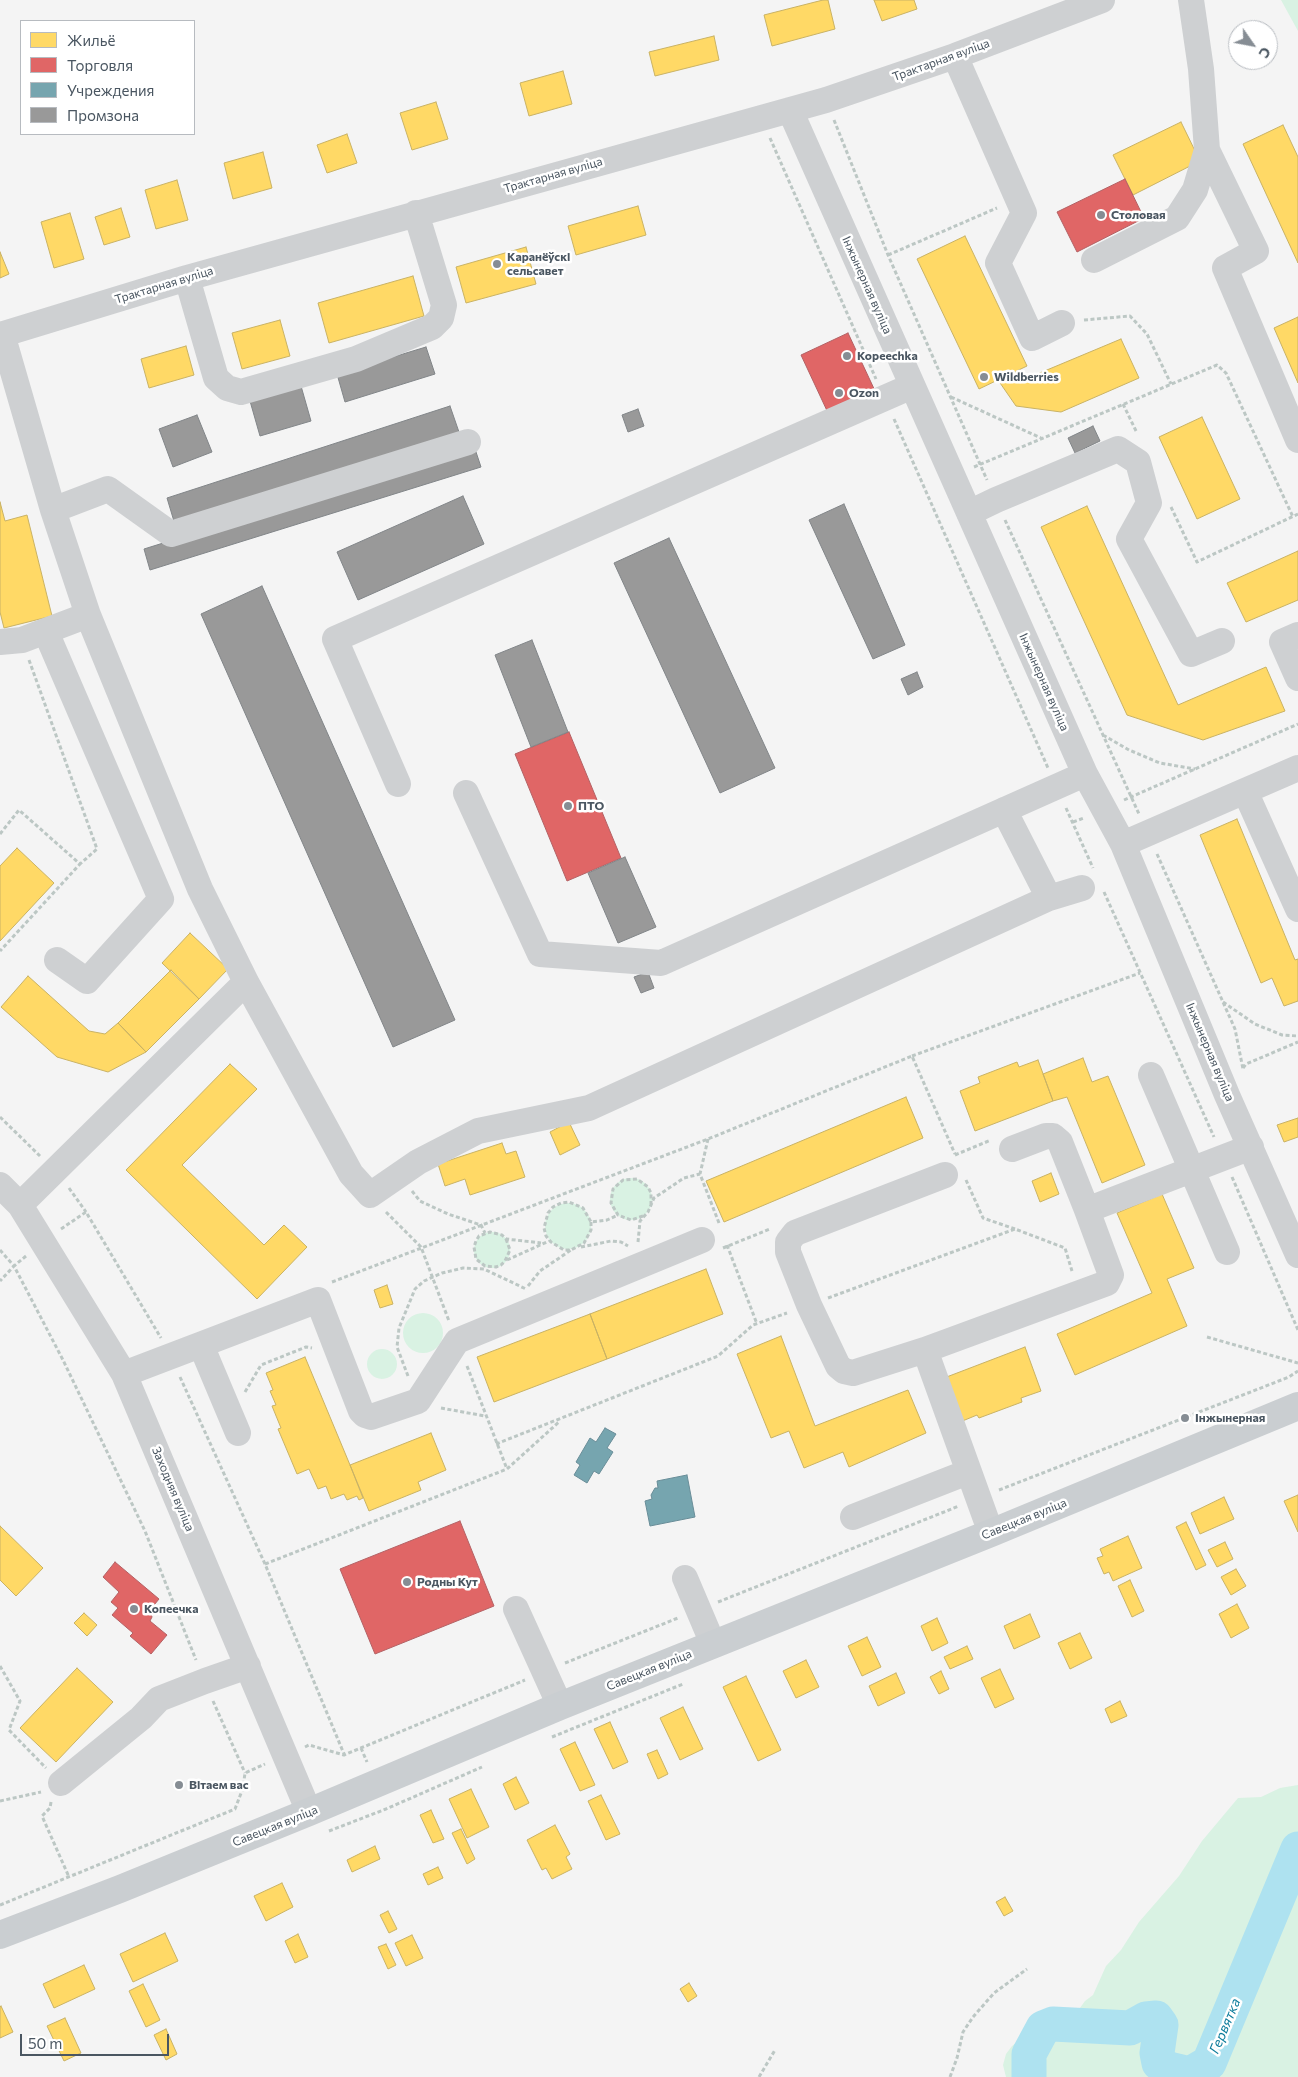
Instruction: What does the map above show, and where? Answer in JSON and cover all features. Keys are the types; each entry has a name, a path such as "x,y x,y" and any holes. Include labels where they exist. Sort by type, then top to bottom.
{"main road":[{"name":"Савецкая вуліца","path":"0,1935 120,1889 309,1812 560,1706 991,1533 1298,1406"}],"street":[{"name":"Трактарная вуліца","path":"1,335 187,278 826,100 955,56 1102,0"},
{"path":"1094,260 1177,218 1195,190 1207,150 1201,69 1192,0"},
{"path":"955,56 1024,213 998,263 1032,338 1062,323"},
{"name":"Інжынерная вуліца","path":"790,110 1085,774 1123,844 1227,1095 1298,1255"},
{"path":"1207,150 1256,251 1225,268 1298,440"},
{"path":"187,278 216,378 226,388 242,392 356,359 432,327 441,318 444,305 416,213"},
{"path":"1,335 53,510 88,615 200,889 246,982 351,1174 370,1195 418,1162 478,1131 589,1108 1049,898 1093,883"},
{"path":"398,784 335,639 912,386"},
{"path":"53,510 108,489 171,534 468,442"},
{"path":"969,513 1118,449 1138,462 1149,503 1129,539 1191,654 1222,641"},
{"path":"88,615 23,638 161,899"},
{"path":"1298,635 1282,642 1298,678"},
{"path":"1123,844 1298,768"},
{"path":"466,793 540,954 662,963 1085,774"},
{"path":"1245,791 1298,909"},
{"path":"1004,810 1049,898"},
{"path":"57,960 88,981 161,899 200,889"},
{"path":"20,1205 246,982"},
{"path":"1150,1074 1227,1252"},
{"path":"956,1171 795,1233 788,1242 788,1252 809,1305 838,1366 844,1371 853,1373 925,1350 1107,1283 1111,1275 1060,1142 1053,1136 1046,1136 1012,1149"},
{"path":"1087,1210 1251,1147"},
{"name":"Заходняя вуліца","path":"0,1185 20,1205 124,1374 309,1812"},
{"path":"124,1374 318,1300 361,1410 365,1415 371,1417 426,1404 457,1341 531,1300 702,1240"},
{"path":"200,1345 238,1433"},
{"path":"925,1350 991,1533"},
{"path":"853,1517 968,1472"},
{"path":"686,1578 713,1644"},
{"path":"516,1609 560,1706"},
{"path":"52,1787 141,1718 159,1699 248,1666"}],"path":[{"path":"826,100 888,255 950,397 1235,1029 1243,1069"},
{"path":"761,118 1073,822 1093,883 1140,973 1224,1158 1298,1330"},
{"path":"888,255 1017,199"},
{"path":"1062,323 1130,316 1147,334 1171,384"},
{"path":"950,397 1041,439"},
{"path":"1123,404 1140,439"},
{"path":"1168,500 1197,562 1298,514"},
{"path":"0,951 80,864 98,848 23,638"},
{"path":"1073,822 1298,724"},
{"path":"1103,735 1129,750 1160,763 1195,769"},
{"path":"0,834 19,810 80,864"},
{"path":"330,1283 625,1170 912,1056 1140,973"},
{"path":"1222,1002 1255,1024 1282,1035 1298,1036"},
{"path":"1227,1095 1246,1064 1298,1042"},
{"path":"912,1056 956,1171 983,1218 1015,1229"},
{"path":"625,1170 628,1178"},
{"path":"637,1246 640,1220 651,1206 654,1198 684,1178 700,1174"},
{"path":"399,1175 420,1201 448,1214 481,1225 485,1233"},
{"path":"643,1216 631,1220 618,1215 613,1210 611,1196 617,1184 628,1178 637,1179 648,1187 651,1193 651,1206"},
{"path":"370,1195 422,1247"},
{"path":"559,1195 561,1203"},
{"path":"531,1300 531,1282 540,1271 584,1243 592,1230 591,1222 584,1208 569,1202 561,1203 553,1207 545,1220 546,1236 556,1247 571,1250"},
{"path":"591,1222 607,1220 618,1215"},
{"path":"531,1300 484,1268 476,1258 474,1247 479,1236 485,1233 496,1232 506,1239 541,1243"},
{"path":"506,1239 510,1250 506,1261"},
{"path":"485,1416 426,1404 397,1347 399,1328 415,1289 424,1281 463,1268 496,1267 550,1240"},
{"path":"0,1250 14,1266 0,1281"},
{"path":"1207,1337 1298,1363"},
{"path":"0,1905 235,1809 243,1788 245,1774 284,1754 309,1745 344,1755 544,1672 977,1498 1289,1377 1298,1371"},
{"path":"265,1564 507,1469 562,1419"},
{"path":"0,1666 20,1701 9,1730 52,1787 0,1801"},
{"path":"950,2077 963,2032 973,2017 994,1994 1028,1969"},
{"path":"759,2077 775,2050"}],"green space":[{"path":"1281,0 1298,0 1298,31"},
{"path":"631,1178 646,1184 652,1199 646,1214 631,1220 616,1214 610,1199 616,1184"},
{"path":"563,1203 573,1203 585,1209 590,1217 590,1235 585,1243 577,1248 563,1249 555,1246 548,1239 545,1231 545,1221 548,1213 555,1206"},
{"path":"492,1232 505,1237 510,1250 505,1263 492,1268 479,1263 474,1250 479,1237"},
{"path":"427,1313 434,1316 440,1322 443,1333 442,1341 434,1350 427,1353 419,1353 412,1350 404,1341 403,1329 406,1322 415,1314"},
{"path":"382,1349 393,1353 397,1364 393,1375 382,1379 371,1375 367,1364 371,1353"},
{"path":"1298,1785 1298,2077 1006,2077 1003,2065 1006,2054 1012,2046 1021,2039 1042,2031 1064,2027 1072,2019 1085,2001 1093,1995 1106,1966 1121,1950 1139,1922 1179,1876 1202,1841 1238,1798 1261,1797 1280,1788"}],"building: Жильё":[{"path":"828,0 835,29 772,46 764,15"},
{"path":"874,0 914,0 917,9 882,21"},
{"path":"714,36 719,60 655,76 649,52"},
{"path":"563,71 572,104 529,116 520,83"},
{"path":"436,102 448,139 412,150 400,113"},
{"path":"1181,122 1200,161 1133,195 1113,155"},
{"path":"1283,125 1298,157 1298,263 1243,144"},
{"path":"347,134 357,163 327,173 317,145"},
{"path":"263,152 272,188 233,199 224,163"},
{"path":"177,180 188,220 156,229 145,190"},
{"path":"638,206 646,235 576,255 568,226"},
{"path":"121,208 130,237 104,245 95,217"},
{"path":"70,213 84,259 54,268 41,222"},
{"path":"965,236 1027,366 979,389 917,259"},
{"path":"526,247 536,284 466,303 456,267"},
{"path":"0,252 9,274 0,278"},
{"path":"413,276 424,316 329,343 318,303"},
{"path":"1298,317 1298,383 1274,328"},
{"path":"280,320 290,356 242,369 232,333"},
{"path":"1121,339 1139,378 1061,412 1016,406 998,380 1018,371 1023,380"},
{"path":"186,346 194,375 149,388 141,359"},
{"path":"1202,417 1240,499 1197,519 1159,437"},
{"path":"0,502 5,521 27,515 52,616 4,628 0,612"},
{"path":"1087,506 1178,705 1266,667 1285,711 1203,740 1127,715 1041,527"},
{"path":"1298,551 1298,600 1246,622 1227,583"},
{"path":"1237,819 1295,960 1298,959 1298,1001 1284,1006 1272,978 1261,983 1200,835"},
{"path":"17,848 54,883 0,941 0,866"},
{"path":"190,933 228,969 199,999 162,963"},
{"path":"171,970 199,999 146,1052 118,1023"},
{"path":"28,976 89,1031 105,1034 118,1023 146,1052 108,1072 57,1057 1,1007"},
{"path":"1083,1058 1092,1082 1108,1076 1145,1165 1102,1183 1067,1097 1053,1101 1043,1074"},
{"path":"1038,1060 1053,1101 975,1131 960,1091 980,1083 978,1077 1017,1062 1019,1067"},
{"path":"230,1064 257,1089 182,1165 264,1245 284,1225 307,1247 257,1299 126,1170"},
{"path":"906,1097 923,1138 724,1222 706,1181"},
{"path":"1298,1118 1298,1137 1284,1142 1277,1125"},
{"path":"569,1122 580,1145 560,1155 550,1132"},
{"path":"502,1143 506,1154 516,1151 525,1177 470,1195 465,1179 445,1186 438,1164"},
{"path":"1051,1173 1059,1194 1040,1202 1032,1181"},
{"path":"1162,1194 1194,1268 1167,1279 1187,1326 1075,1375 1057,1334 1152,1293 1117,1213"},
{"path":"706,1269 723,1314 607,1359 590,1314"},
{"path":"387,1285 393,1304 380,1308 374,1290"},
{"path":"590,1314 607,1359 494,1402 477,1357"},
{"path":"781,1336 815,1426 908,1390 926,1433 849,1467 843,1452 804,1468 789,1431 771,1438 737,1354"},
{"path":"1025,1347 1041,1391 1021,1398 1022,1402 979,1418 977,1415 960,1422 944,1378"},
{"path":"305,1357 363,1498 359,1500 357,1496 347,1500 344,1494 331,1499 326,1486 318,1489 309,1469 297,1474 278,1429 281,1428 272,1406 276,1405 270,1391 273,1390 266,1373"},
{"path":"431,1433 446,1470 418,1482 421,1490 369,1511 350,1465"},
{"path":"1298,1495 1298,1532 1284,1501"},
{"path":"1224,1497 1234,1519 1200,1534 1191,1513"},
{"path":"1186,1522 1206,1565 1196,1570 1176,1527"},
{"path":"0,1526 43,1568 16,1596 0,1580"},
{"path":"1128,1536 1142,1568 1113,1581 1109,1572 1104,1574 1097,1558 1103,1556 1100,1549"},
{"path":"1225,1542 1233,1559 1217,1567 1208,1550"},
{"path":"1236,1569 1246,1586 1231,1595 1221,1577"},
{"path":"1130,1580 1144,1611 1132,1617 1118,1586"},
{"path":"1237,1604 1249,1628 1231,1638 1219,1614"},
{"path":"84,1613 97,1625 87,1636 74,1623"},
{"path":"1030,1614 1040,1637 1014,1649 1004,1626"},
{"path":"937,1618 948,1643 932,1651 921,1626"},
{"path":"1080,1633 1092,1658 1070,1669 1058,1643"},
{"path":"867,1637 881,1667 862,1676 848,1646"},
{"path":"967,1646 973,1659 950,1669 944,1657"},
{"path":"806,1660 819,1687 796,1698 783,1671"},
{"path":"77,1668 113,1702 56,1762 20,1728"},
{"path":"1000,1669 1014,1699 995,1708 981,1678"},
{"path":"941,1671 949,1689 939,1694 930,1677"},
{"path":"896,1673 905,1693 878,1706 869,1686"},
{"path":"746,1676 781,1750 758,1761 723,1687"},
{"path":"1120,1701 1127,1716 1111,1723 1105,1709"},
{"path":"683,1707 703,1749 680,1760 660,1718"},
{"path":"610,1722 628,1762 613,1769 594,1729"},
{"path":"575,1742 595,1785 580,1791 560,1749"},
{"path":"657,1750 668,1774 658,1779 647,1754"},
{"path":"516,1777 529,1803 515,1810 503,1784"},
{"path":"471,1789 489,1827 467,1838 449,1799"},
{"path":"601,1795 620,1834 606,1840 588,1801"},
{"path":"431,1810 444,1839 433,1843 420,1815"},
{"path":"555,1825 570,1854 566,1857 572,1869 552,1879 546,1868 542,1870 527,1840"},
{"path":"461,1829 475,1859 467,1864 452,1833"},
{"path":"375,1846 380,1859 352,1872 347,1860"},
{"path":"438,1867 443,1878 428,1885 423,1874"},
{"path":"282,1883 293,1907 266,1921 254,1896"},
{"path":"1005,1897 1013,1911 1004,1916 996,1902"},
{"path":"388,1911 397,1929 389,1933 380,1915"},
{"path":"165,1933 178,1961 133,1982 120,1954"},
{"path":"298,1934 308,1957 295,1963 285,1941"},
{"path":"412,1935 423,1958 406,1966 395,1943"},
{"path":"386,1944 396,1965 388,1969 378,1947"},
{"path":"84,1965 95,1989 54,2008 43,1984"},
{"path":"689,1983 697,1996 688,2002 680,1989"},
{"path":"143,1984 160,2020 146,2027 129,1991"},
{"path":"0,2007 13,2032 0,2038"},
{"path":"65,2018 81,2053 64,2061 47,2026"},
{"path":"166,2029 177,2054 166,2060 154,2035"}],"building: Торговля":[{"name":"Столовая","path":"1125,179 1144,218 1077,252 1057,212"},
{"path":"848,333 876,393 829,415 801,355"},
{"name":"ПТО","path":"569,732 621,858 567,881 515,754"},
{"path":"460,1521 494,1606 375,1654 340,1569"},
{"name":"Копеечка","path":"115,1562 159,1599 150,1610 152,1617 150,1621 167,1635 151,1654 130,1636 133,1633 112,1615 118,1608 111,1602 119,1592 103,1577"}],"building: Учреждения":[{"path":"605,1428 616,1434 607,1448 613,1452 599,1474 594,1471 587,1483 574,1475 580,1465 576,1462 590,1438 596,1442"},
{"path":"687,1475 695,1517 650,1526 645,1501 652,1499 651,1495 655,1488 658,1488 657,1481"}],"building: Промзона":[{"path":"426,347 435,374 345,402 337,374"},
{"path":"301,386 311,421 260,436 250,401"},
{"path":"450,406 460,435 176,528 167,498"},
{"path":"638,409 644,426 628,432 622,415"},
{"path":"197,415 212,452 173,467 159,429"},
{"path":"1093,426 1100,441 1075,453 1068,438"},
{"path":"474,446 481,467 150,570 144,549"},
{"path":"463,496 484,544 358,600 337,552"},
{"path":"844,504 905,645 873,659 809,520"},
{"path":"669,538 775,768 720,793 614,563"},
{"path":"262,586 455,1020 393,1047 201,614"},
{"path":"532,640 568,732 531,747 495,655"},
{"path":"917,672 923,687 908,695 901,679"},
{"path":"625,857 656,927 618,943 588,873"},
{"path":"648,972 654,988 641,993 634,977"}],"waterway":[{"name":"Гервятка","path":"1029,2077 1029,2054 1043,2028 1053,2024 1130,2028 1146,2019 1156,2018 1161,2025 1157,2053 1159,2063 1169,2069 1190,2074 1209,2063 1298,1849"}],"place":[{"name":"Столовая","path":"1101,215"},
{"name":"Каранёўскі сельсавет","path":"497,264"},
{"name":"Kopeechka","path":"847,356"},
{"name":"Wildberries","path":"984,377"},
{"name":"Ozon","path":"839,393"},
{"name":"ПТО","path":"568,806"},
{"name":"Інжынерная","path":"1185,1418"},
{"name":"Родны Кут","path":"407,1582"},
{"name":"Копеечка","path":"134,1609"},
{"name":"Вітаем вас","path":"179,1785"}]}
